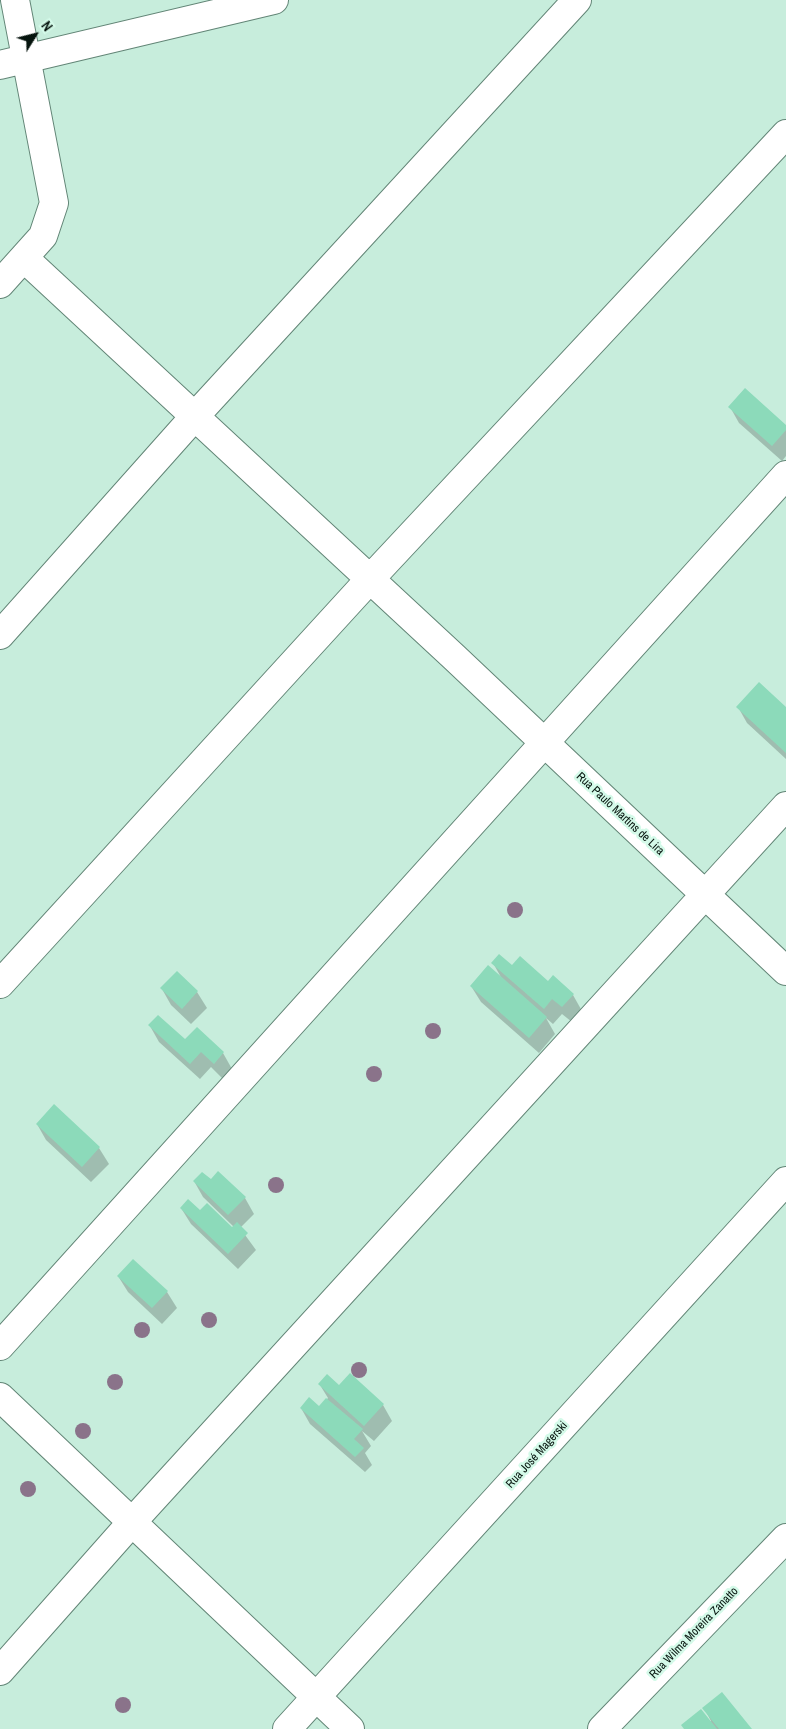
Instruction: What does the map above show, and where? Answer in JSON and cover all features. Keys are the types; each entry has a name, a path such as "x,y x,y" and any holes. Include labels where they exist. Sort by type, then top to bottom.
{"street":[{"path":"0,284 43,236 54,203 15,0"},
{"path":"0,65 274,0"},
{"path":"0,635 195,416 577,0"},
{"path":"0,984 370,579 786,134"},
{"name":"Rua Paulo Martins de Lira","path":"24,258 454,657 786,970"},
{"path":"0,1346 786,475"},
{"path":"0,1671 132,1522 786,806"},
{"name":"Rua José Magerski","path":"287,1729 786,1181"},
{"path":"0,1397 350,1729"},
{"name":"Rua Wilma Moreira Zanatto","path":"602,1729 786,1538"}],"building":[{"path":"745,388 786,425 786,430 772,446 728,407"},
{"path":"759,682 786,707 786,753 736,707"},
{"path":"499,954 512,965 520,956 548,981 553,975 574,994 562,1007 552,999 544,1009 491,963"},
{"path":"488,965 547,1017 529,1038 470,986"},
{"path":"177,971 198,991 182,1009 160,988"},
{"path":"158,1015 185,1039 197,1027 224,1052 214,1064 201,1052 190,1064 148,1025"},
{"path":"54,1104 100,1147 82,1167 36,1124"},
{"path":"218,1171 246,1197 228,1215 193,1181 202,1172 211,1179"},
{"path":"188,1199 200,1210 207,1203 232,1227 237,1222 248,1233 228,1254 180,1208"},
{"path":"133,1259 168,1291 152,1308 117,1276"},
{"path":"350,1373 384,1404 364,1426 318,1384 327,1374 339,1385"},
{"path":"309,1397 319,1406 326,1398 363,1429 354,1439 364,1448 355,1457 300,1408"},
{"path":"722,1692 752,1729 719,1729 702,1708"},
{"path":"701,1709 717,1729 684,1729 681,1725"}]}
